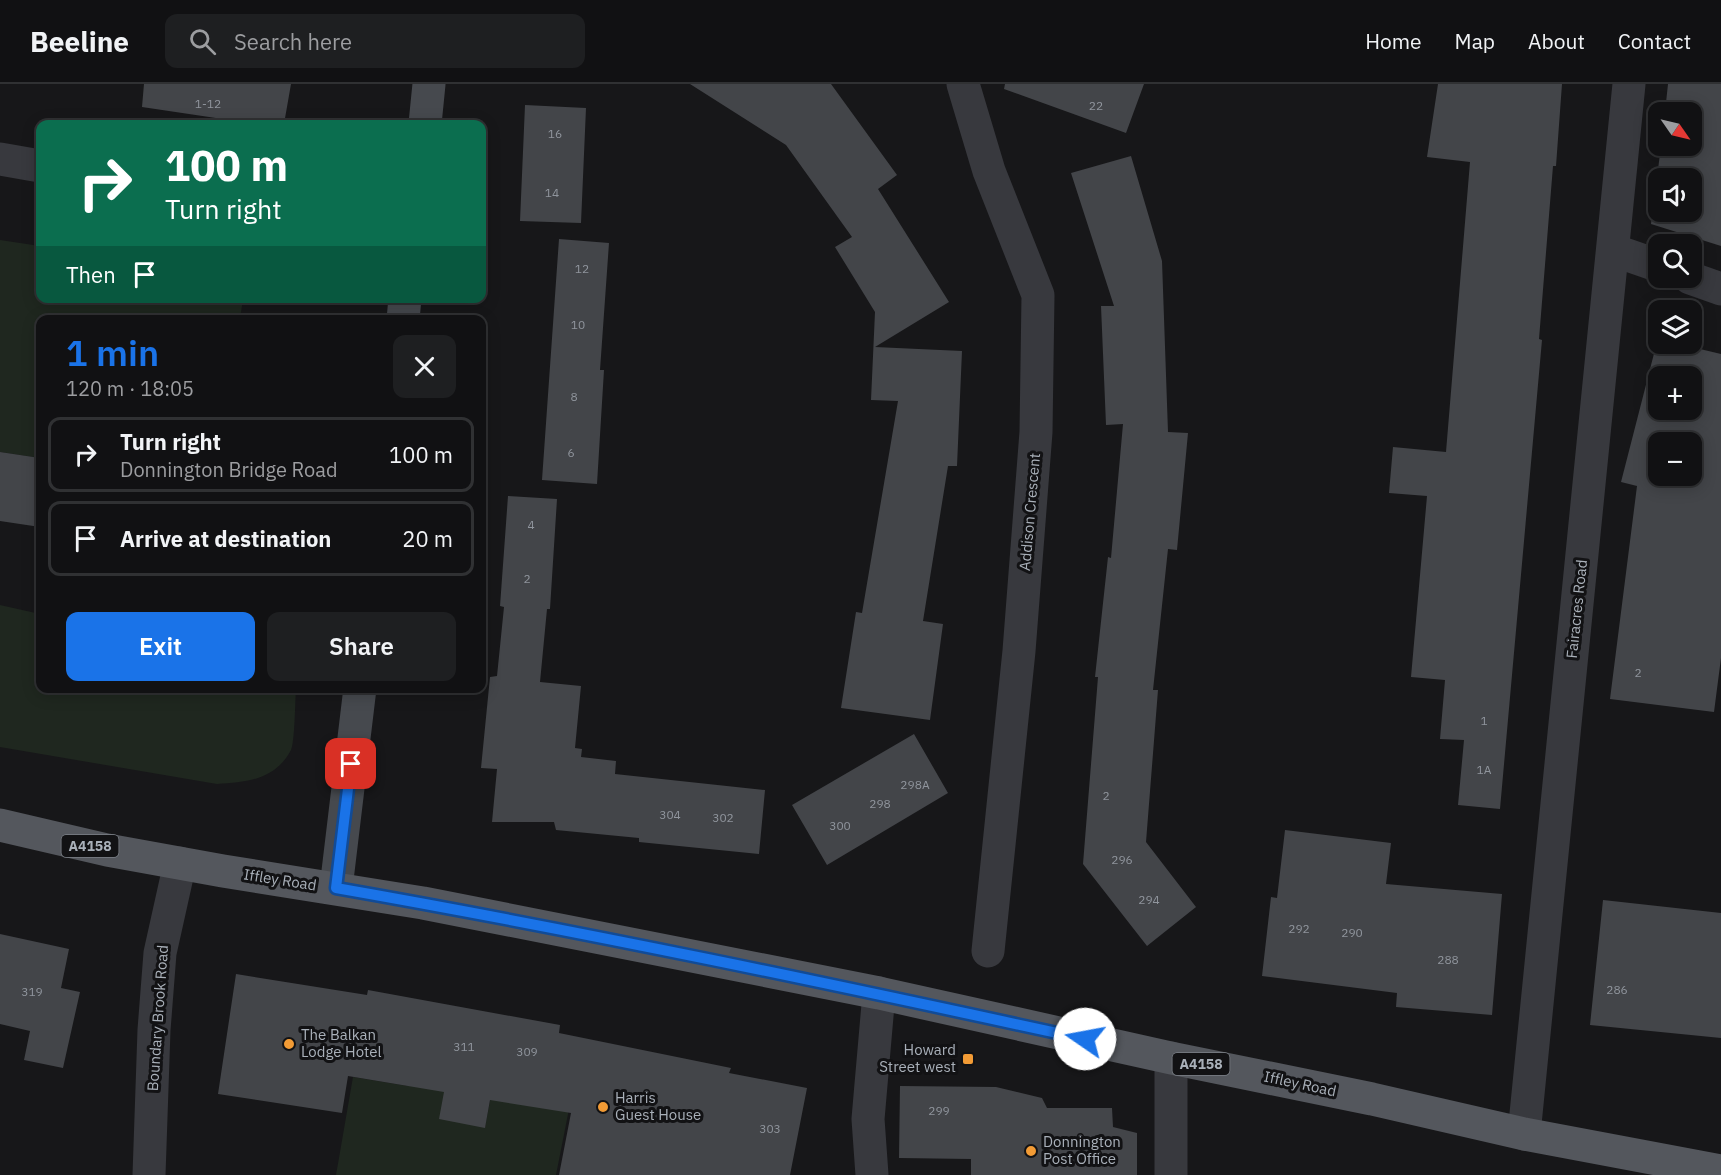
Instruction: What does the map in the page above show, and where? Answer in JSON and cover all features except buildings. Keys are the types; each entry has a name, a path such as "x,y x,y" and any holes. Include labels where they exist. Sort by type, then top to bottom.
{"main road":[{"path":"425,120 429,84"},
{"path":"336,888 359,693"},
{"name":"Iffley Road","path":"0,825 107,850 434,906 879,993 1524,1134 1721,1171"}],"street":[{"name":"Addison Crescent","path":"963,84 989,171 1038,295 1036,432 1019,651 988,951"},
{"name":"Fairacres Road","path":"1524,1134 1629,84"},
{"path":"0,159 36,165"},
{"path":"1613,250 1648,262"},
{"path":"1702,282 1721,289"},
{"name":"Boundary Brook Road","path":"149,1175 154,1030 160,952 180,862"},
{"path":"872,1175 868,1119 879,993"},
{"path":"1171,1058 1171,1175"}],"shaded area":[{"path":"0,240 36,245 36,303 242,303 241,315 36,315 36,457 0,452"},
{"path":"0,605 36,613 36,693 296,693 291,750 277,768 259,778 239,782 217,784 0,747"},
{"path":"353,1077 408,1086 421,1081 445,1086 485,1127 494,1080 569,1109 556,1175 336,1175"}],"place":[{"name":"The Balkan Lodge Hotel","path":"289,1044"},
{"name":"Howard Street west","path":"968,1059"},
{"name":"Harris Guest House","path":"603,1107"},
{"name":"Donnington Post Office","path":"1031,1151"}],"route":[{"path":"351,764 336,888 879,993 1085,1039"}]}
